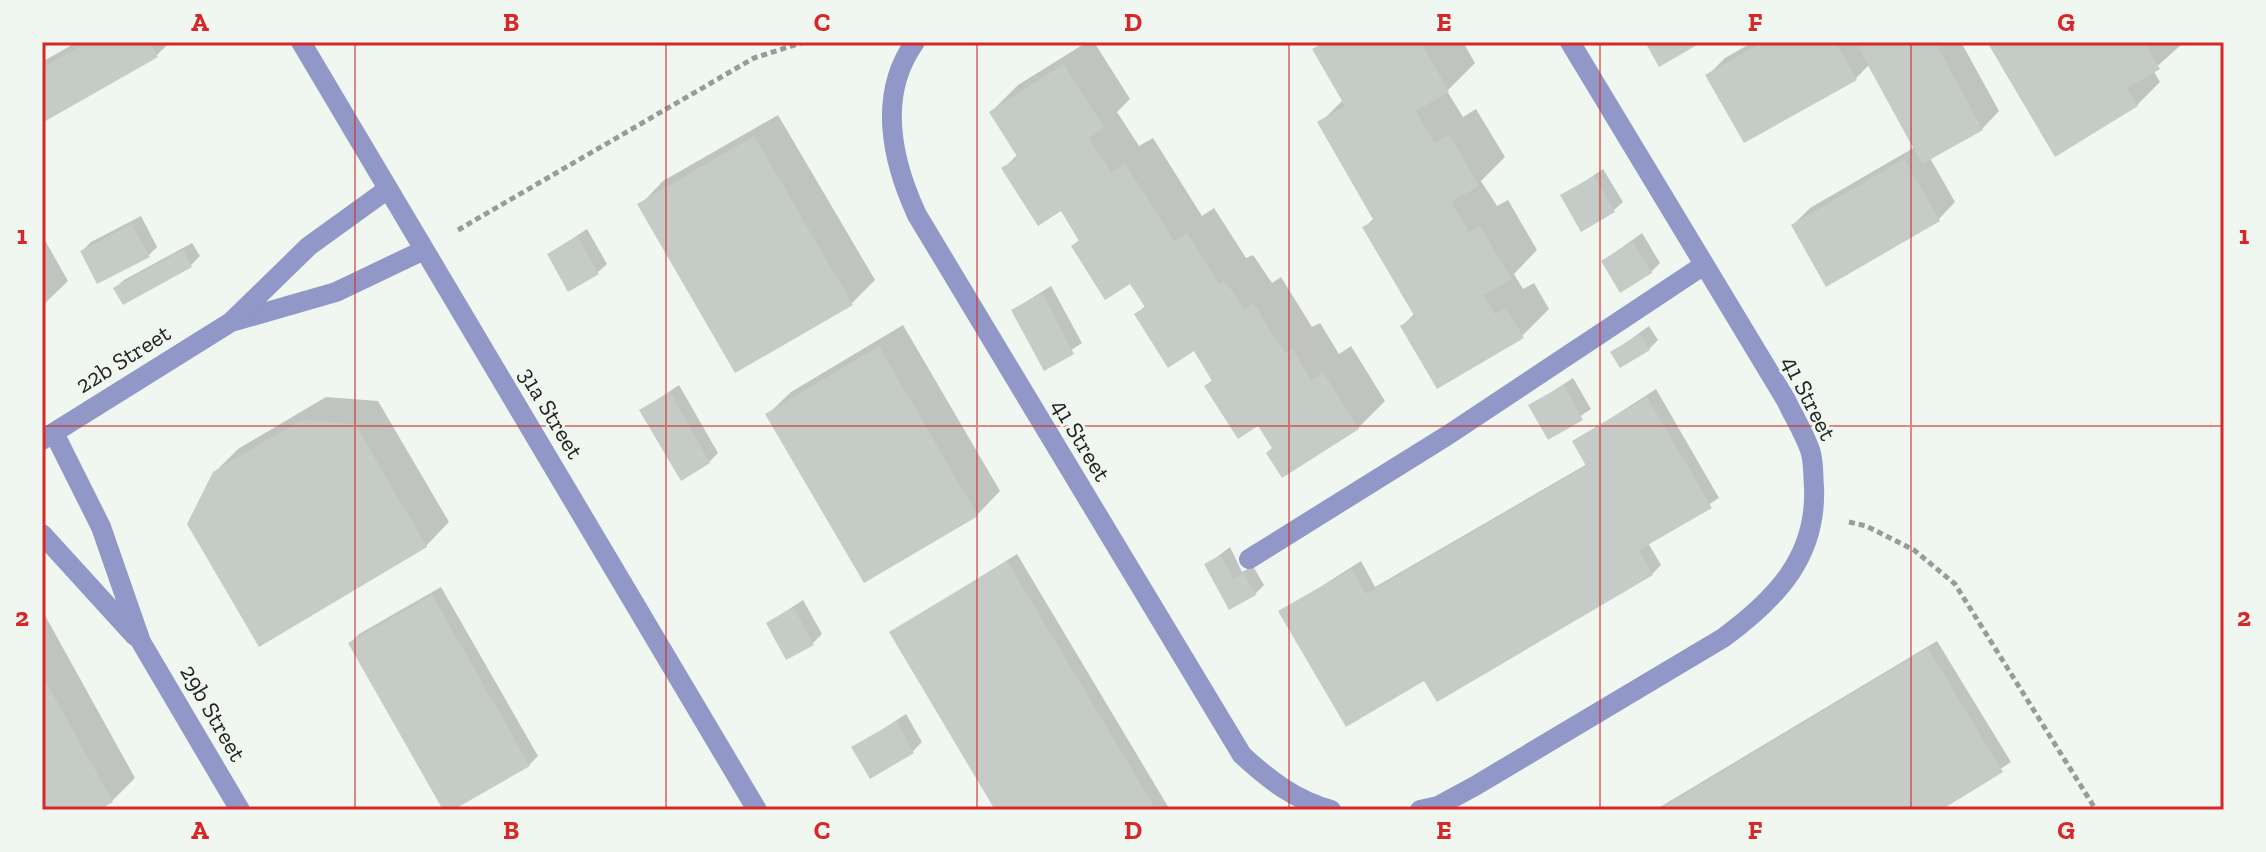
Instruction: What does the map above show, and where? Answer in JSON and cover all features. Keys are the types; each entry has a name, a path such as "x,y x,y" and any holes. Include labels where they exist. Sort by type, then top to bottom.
{"street":[{"name":"31a Street","path":"301,42 757,810"},
{"name":"41 Street","path":"915,42 895,88 891,132 899,175 917,215 1242,755 1274,784 1311,805 1331,810"},
{"name":"41 Street","path":"1420,810 1438,806 1475,786 1723,638 1757,613 1785,584 1805,551 1815,513 1812,453 1786,400 1570,42"},
{"path":"231,322 309,246 388,189"},
{"path":"231,322 336,292 424,250"},
{"path":"1249,559 1448,435 1704,265"},
{"name":"22b Street","path":"48,436 231,322"},
{"path":"48,436 80,478 101,527 141,642"},
{"path":"42,534 141,642"},
{"name":"29b Street","path":"141,642 240,810"}],"path":[{"path":"424,250 754,58 804,42"},
{"path":"1815,513 1866,526 1914,550 1955,584 2096,810"}],"building":[{"path":"87,42 149,42 158,57 42,123 42,68"},
{"path":"1325,42 1407,42 1409,46 1421,42 1449,92 1416,111 1435,143 1449,134 1479,186 1451,202 1469,232 1480,226 1512,279 1483,295 1495,314 1506,308 1524,338 1437,389 1400,326 1415,317 1362,227 1374,221 1317,122 1345,106 1312,49"},
{"path":"1645,42 1695,42 1697,45 1659,67"},
{"path":"1763,42 1835,42 1857,80 1744,143 1705,75"},
{"path":"1871,42 1935,42 1983,130 1922,164 1859,49"},
{"path":"1987,42 2144,42 2160,69 2127,88 2138,106 2055,157"},
{"path":"1064,64 1104,128 1089,138 1111,172 1125,163 1174,241 1187,233 1219,284 1225,281 1244,309 1253,303 1285,353 1292,349 1311,380 1323,372 1359,429 1282,478 1266,453 1272,448 1258,426 1238,439 1204,386 1212,381 1194,351 1168,368 1134,314 1145,307 1130,284 1105,300 1071,246 1079,241 1061,211 1038,226 1001,168 1018,158 989,112"},
{"path":"754,136 853,305 735,373 637,204"},
{"path":"1904,159 1940,221 1826,287 1791,225"},
{"path":"1594,176 1615,212 1581,232 1560,195"},
{"path":"132,224 150,257 97,284 80,251"},
{"path":"577,236 599,274 568,292 547,254"},
{"path":"1633,241 1652,273 1620,293 1601,261"},
{"path":"183,250 192,267 123,305 113,288"},
{"path":"1042,293 1074,354 1044,371 1011,310"},
{"path":"1640,334 1650,350 1620,368 1610,352"},
{"path":"879,346 978,516 864,583 765,414"},
{"path":"1564,385 1583,420 1548,440 1528,405"},
{"path":"670,392 710,463 681,481 639,410"},
{"path":"1647,397 1712,508 1639,550 1653,575 1437,702 1424,681 1346,727 1278,611 1352,569 1366,594 1586,466 1572,441"},
{"path":"301,420 355,424 427,547 259,647 187,524 213,472"},
{"path":"1221,555 1233,579 1244,573 1256,595 1229,610 1204,564"},
{"path":"1007,561 1156,810 995,810 889,632"},
{"path":"432,595 530,766 453,810 443,810 348,643"},
{"path":"793,607 814,645 786,660 766,623"},
{"path":"1928,648 2003,772 1941,810 1658,810"},
{"path":"42,675 113,802 99,810 46,810 42,803"},
{"path":"897,721 914,753 870,779 851,747"}]}
